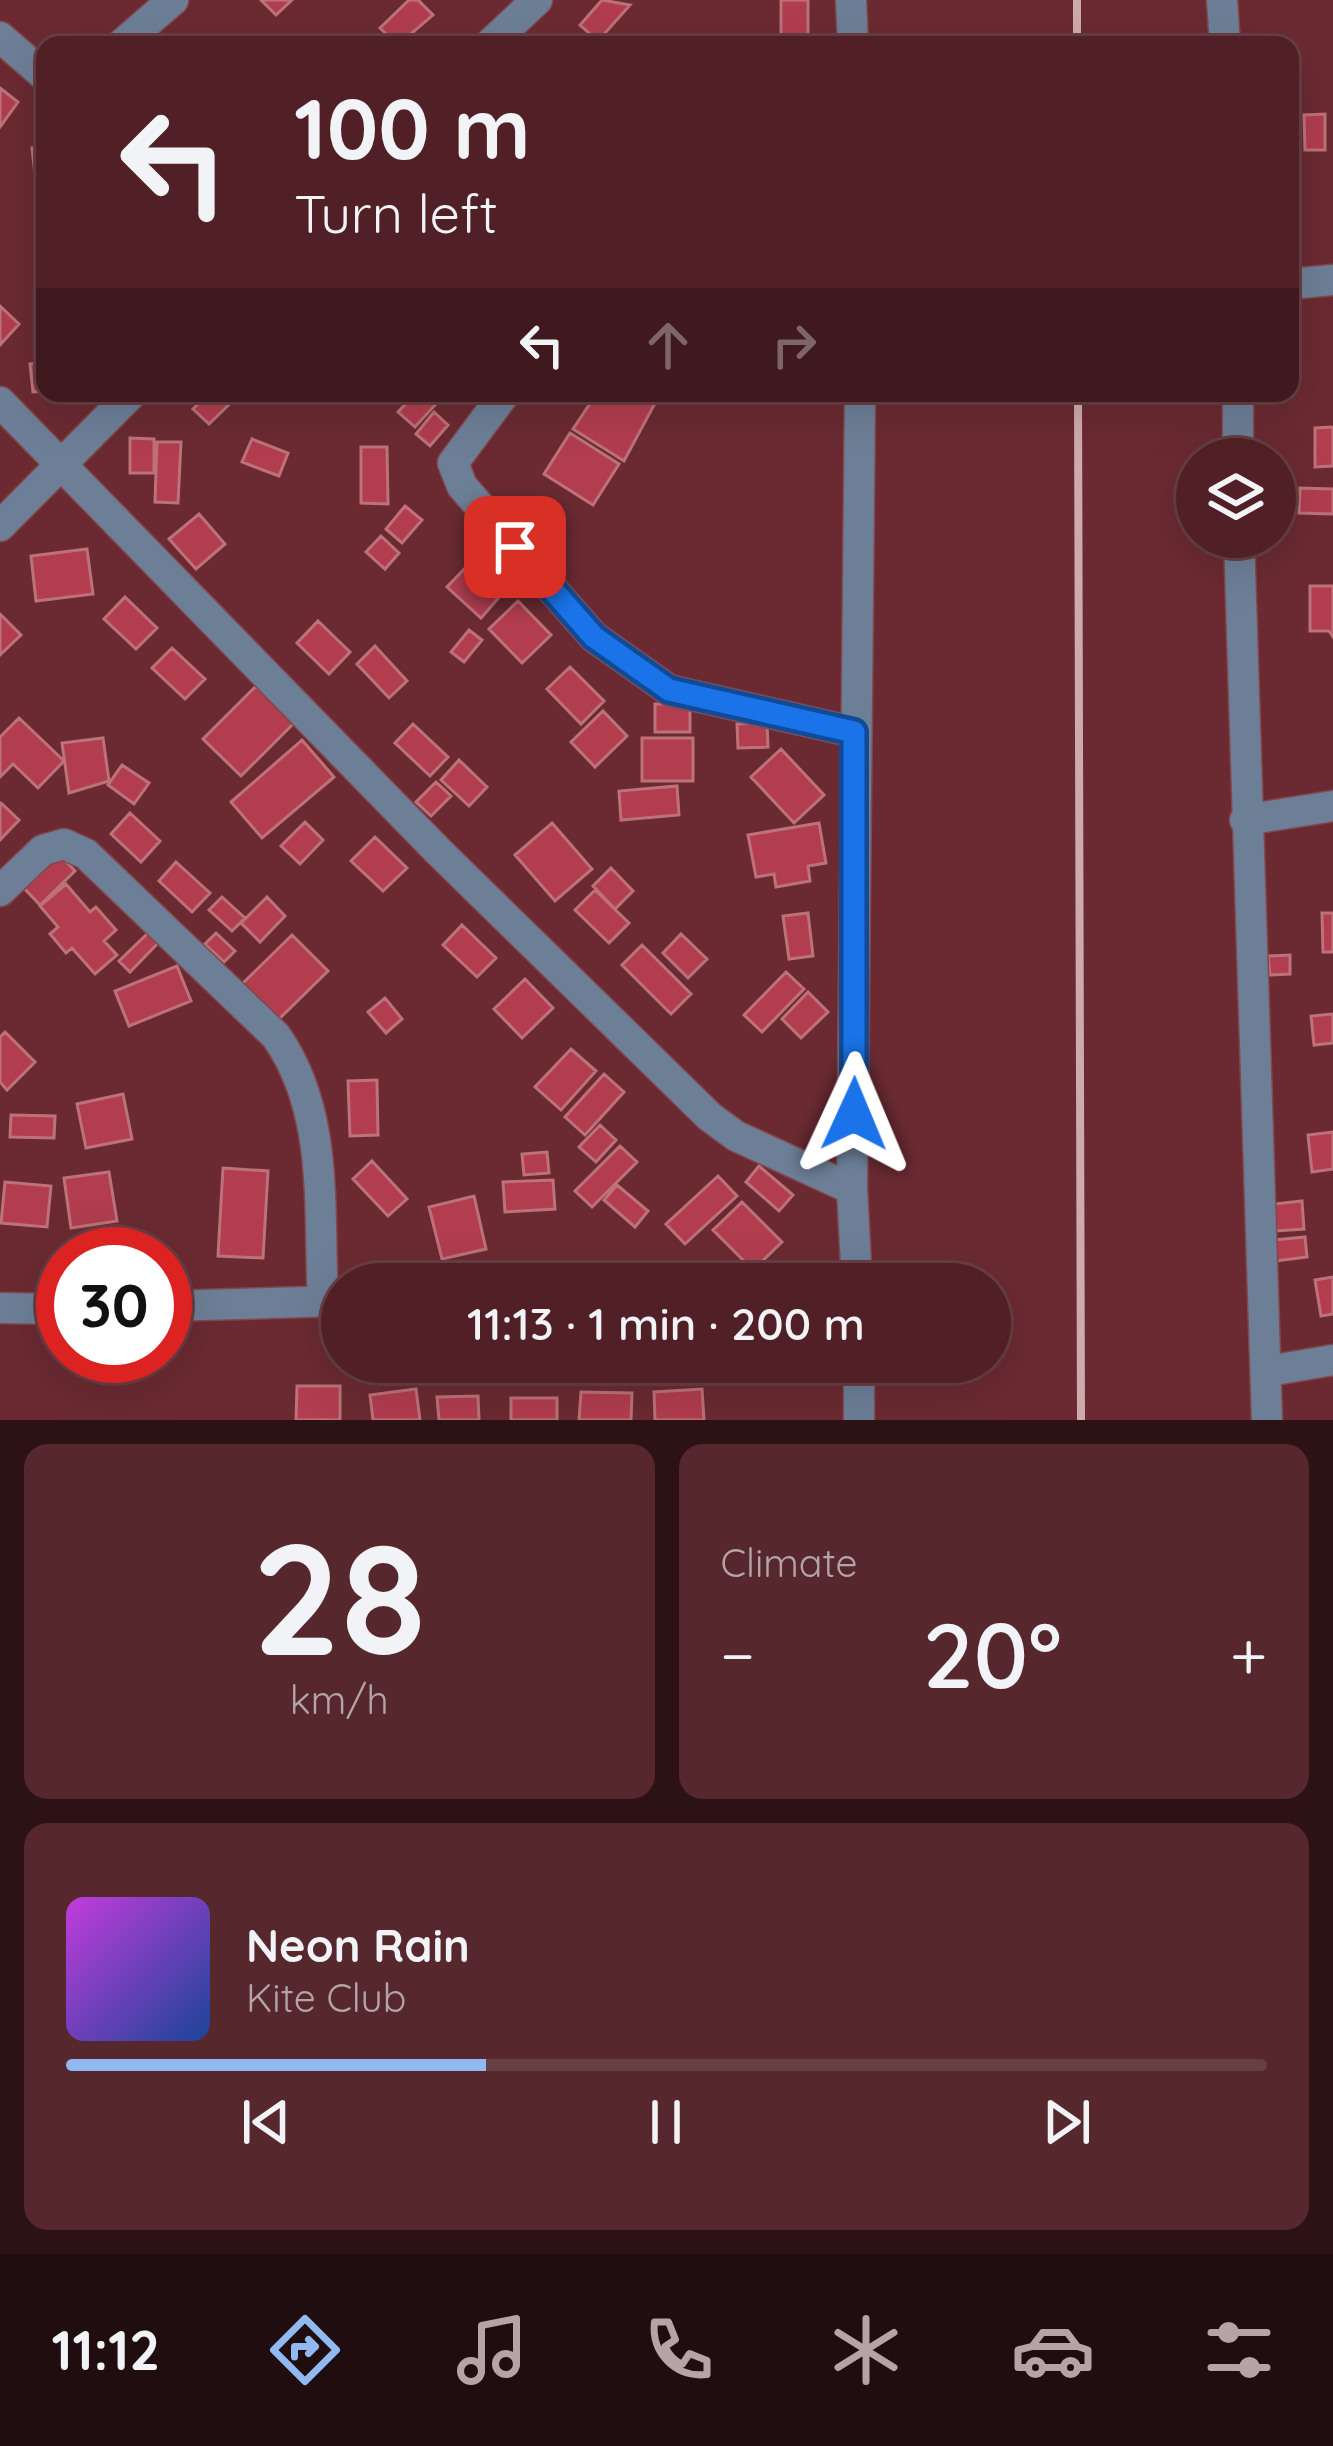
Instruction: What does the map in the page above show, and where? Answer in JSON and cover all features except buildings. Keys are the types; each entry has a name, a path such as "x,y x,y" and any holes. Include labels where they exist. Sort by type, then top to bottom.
{"street":[{"path":"131,36 173,0"},
{"path":"499,36 537,0"},
{"path":"851,0 853,36"},
{"path":"1222,0 1224,36"},
{"path":"0,38 36,68"},
{"path":"1299,283 1333,280"},
{"path":"0,402 63,461 437,851 710,1117 736,1136 852,1189"},
{"path":"0,526 123,402"},
{"path":"498,402 453,464 462,487 594,637 669,690 854,732"},
{"path":"856,1263 852,1189 854,732 860,402"},
{"path":"1238,402 1238,438"},
{"path":"1239,558 1267,1420"},
{"path":"1245,820 1333,806"},
{"path":"0,891 43,850 64,844 86,854 276,1036 299,1070 313,1108 328,1263"},
{"path":"192,1305 321,1301"},
{"path":"0,1308 36,1309"},
{"path":"1268,1371 1333,1360"},
{"path":"860,1383 860,1420"}],"railway":[{"path":"1077,0 1077,36"},
{"path":"1078,402 1081,1420"}],"route":[{"path":"515,547 594,637 669,690 722,706 854,732 854,1114"}]}
